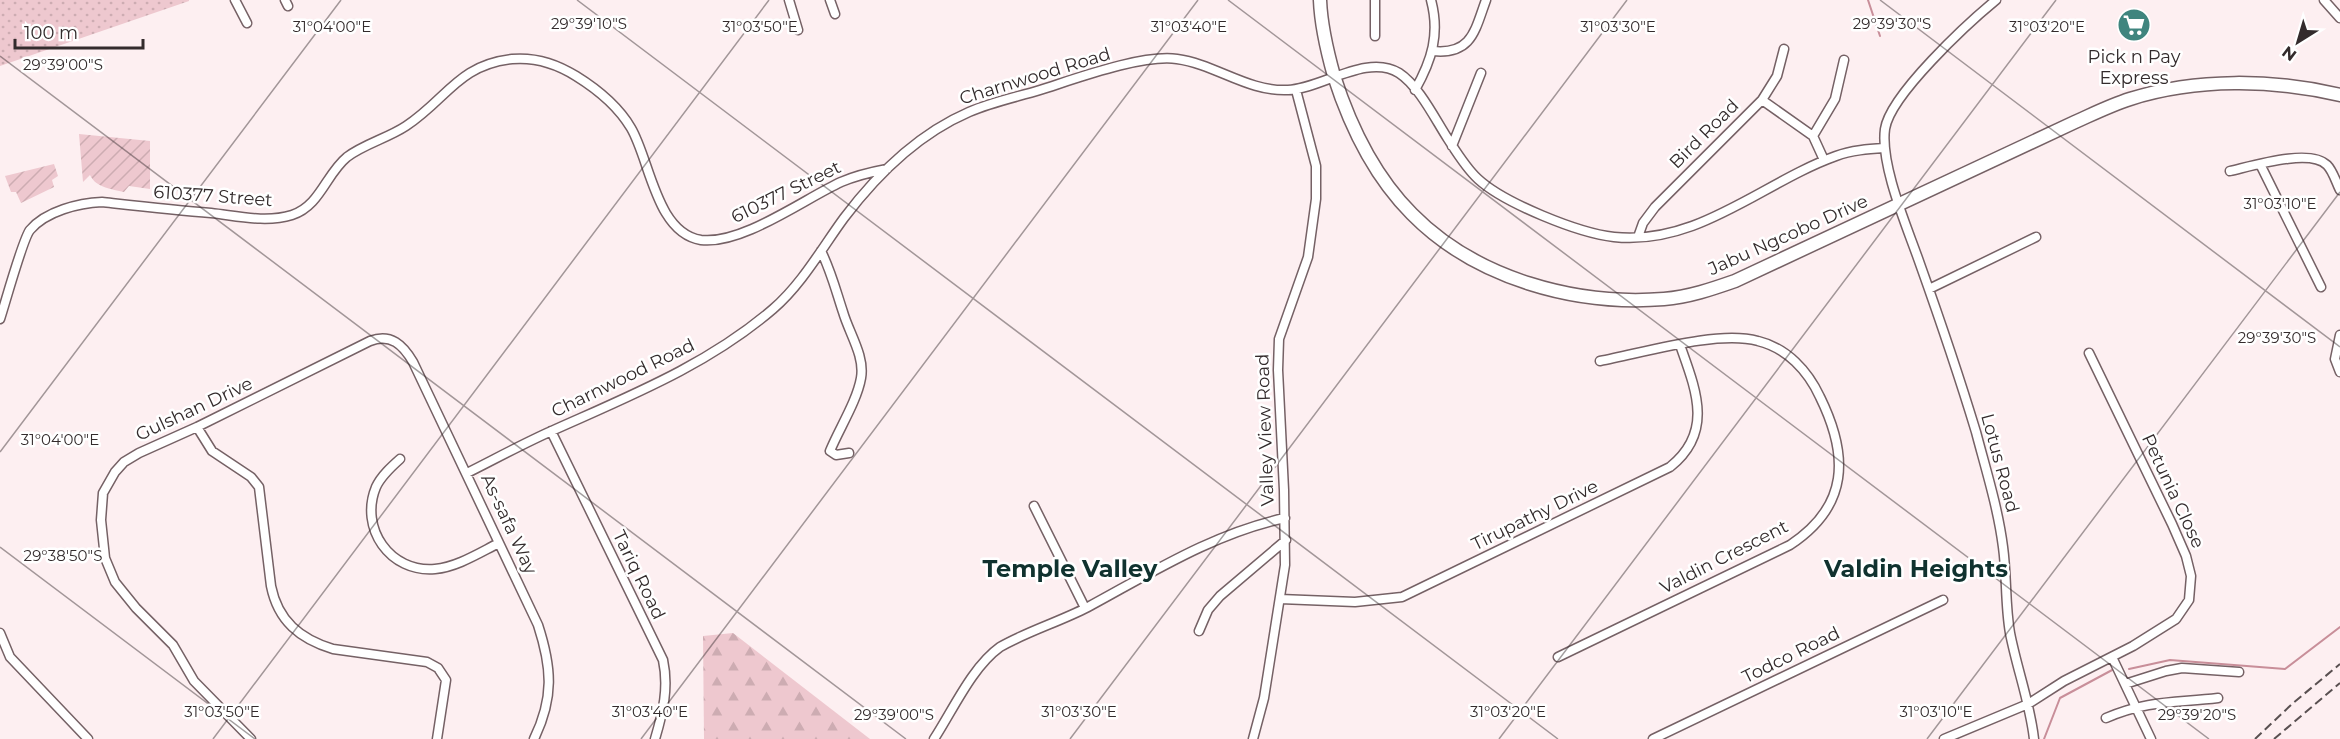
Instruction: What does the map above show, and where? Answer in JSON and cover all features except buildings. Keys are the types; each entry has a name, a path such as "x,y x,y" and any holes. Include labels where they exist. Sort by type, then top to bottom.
{"main road":[{"name":"Jabu Ngcobo Drive","path":"1320,0 1322,29 1335,77 1352,123 1365,150 1392,192 1412,214 1430,231 1473,259 1501,273 1549,290 1594,298 1665,299 1699,293 1735,281 2075,122 2132,99 2184,88 2245,84 2317,89 2340,95"}],"street":[{"path":"235,0 247,23"},
{"path":"789,0 798,30"},
{"path":"830,0 835,14"},
{"path":"1375,0 1375,36"},
{"path":"1415,90 1433,51 1435,26 1431,0"},
{"path":"1433,51 1452,51 1465,45 1474,31 1486,0"},
{"path":"1885,148 1887,121 1900,96 1996,0"},
{"path":"2324,0 2340,18"},
{"name":"Bird Road","path":"1638,237 1642,223 1655,207 1762,100 1777,76 1784,49"},
{"name":"Charnwood Road","path":"467,473 551,431 676,374 725,345 777,306 800,280 846,215 887,169 907,149 946,123 974,110 1108,69 1153,59 1173,58 1192,62 1277,91 1296,90 1368,67 1383,67 1398,72 1415,90 1467,167 1482,182 1511,199 1575,229 1613,237 1638,237 1677,231 1713,217 1824,160 1847,152 1885,148"},
{"name":"610377 Street","path":"0,319 28,231 61,210 85,203 102,202 259,219 293,214 313,202 348,156 407,126 469,71 483,65 514,59 544,61 572,73 588,83 617,109 638,140 667,215 680,229 700,240 726,239 771,219 840,182 887,169"},
{"path":"1813,136 1834,99 1844,60"},
{"path":"1452,146 1481,73"},
{"name":"Valley View Road","path":"1253,739 1264,698 1285,565 1286,540 1278,354 1283,327 1308,257 1317,179 1311,144 1296,90"},
{"path":"1762,100 1813,136 1824,160"},
{"name":"Lotus Road","path":"1885,148 1899,204 1975,429 1998,516 2011,635 2034,739"},
{"path":"2230,171 2288,159 2315,158 2329,168 2340,190"},
{"path":"2260,164 2321,287"},
{"path":"1929,289 2036,237"},
{"path":"821,251 833,275 843,313 861,364 857,393 830,451 836,455 849,453"},
{"path":"2340,335 2335,359 2340,372"},
{"name":"Valdin Crescent","path":"1558,657 1790,545 1813,527 1832,498 1840,469 1836,436 1818,392 1792,358 1770,345 1742,338 1722,338 1600,361"},
{"name":"Gulshan Drive","path":"250,739 194,681 173,645 124,595 109,571 105,558 101,505 107,483 124,462 139,453 370,341 389,339"},
{"name":"As-safa Way","path":"389,339 402,346 413,362 538,625 547,657 549,698 544,720 534,739"},
{"name":"Tirupathy Drive","path":"1280,599 1355,602 1402,597 1670,467 1687,451 1693,440 1698,415 1692,380 1680,345"},
{"name":"Petunia Close","path":"1944,739 2028,704 2064,681 2153,634 2176,619 2189,600 2191,576 2172,524 2089,353"},
{"path":"196,427 212,451 251,477 259,487 271,586 273,596 284,619 297,633 320,645 333,649 427,662 435,666 446,680 437,739"},
{"name":"Tariq Road","path":"551,431 663,660 666,694 655,739"},
{"path":"400,459 381,479 373,500 372,516 375,535 388,553 410,566 435,569 452,565 499,543"},
{"path":"1034,506 1085,608"},
{"path":"934,739 977,670 992,653 1008,642 1085,608 1170,562 1244,528 1285,518"},
{"path":"1199,631 1209,610 1220,596 1286,540"},
{"name":"Todco Road","path":"1653,739 1943,600"},
{"path":"0,633 10,657 88,739"},
{"path":"2112,657 2151,739"},
{"path":"2125,684 2182,668 2239,672"},
{"path":"2106,718 2136,706 2158,702 2218,698"}],"green space":[{"path":"0,0 189,0 189,1 0,66"},
{"path":"79,134 150,141 150,189 129,186 124,192 114,190 96,183 90,175 83,182"},
{"path":"54,164 58,176 52,180 54,187 21,203 16,192 11,192 5,176"},
{"path":"733,633 870,739 704,739 703,636"}],"waterway":[{"path":"1868,0 1880,36"},
{"path":"2129,669 2170,660 2285,669 2340,627"},
{"path":"2044,739 2060,698 2114,669"}],"railway":[{"path":"2255,739 2340,664"},
{"path":"2274,739 2340,683"}],"place":[{"name":"Pick n Pay Express","path":"2134,25"}],"district":[{"name":"Temple Valley","path":"1070,568"},
{"name":"Valdin Heights","path":"1916,568"}]}
